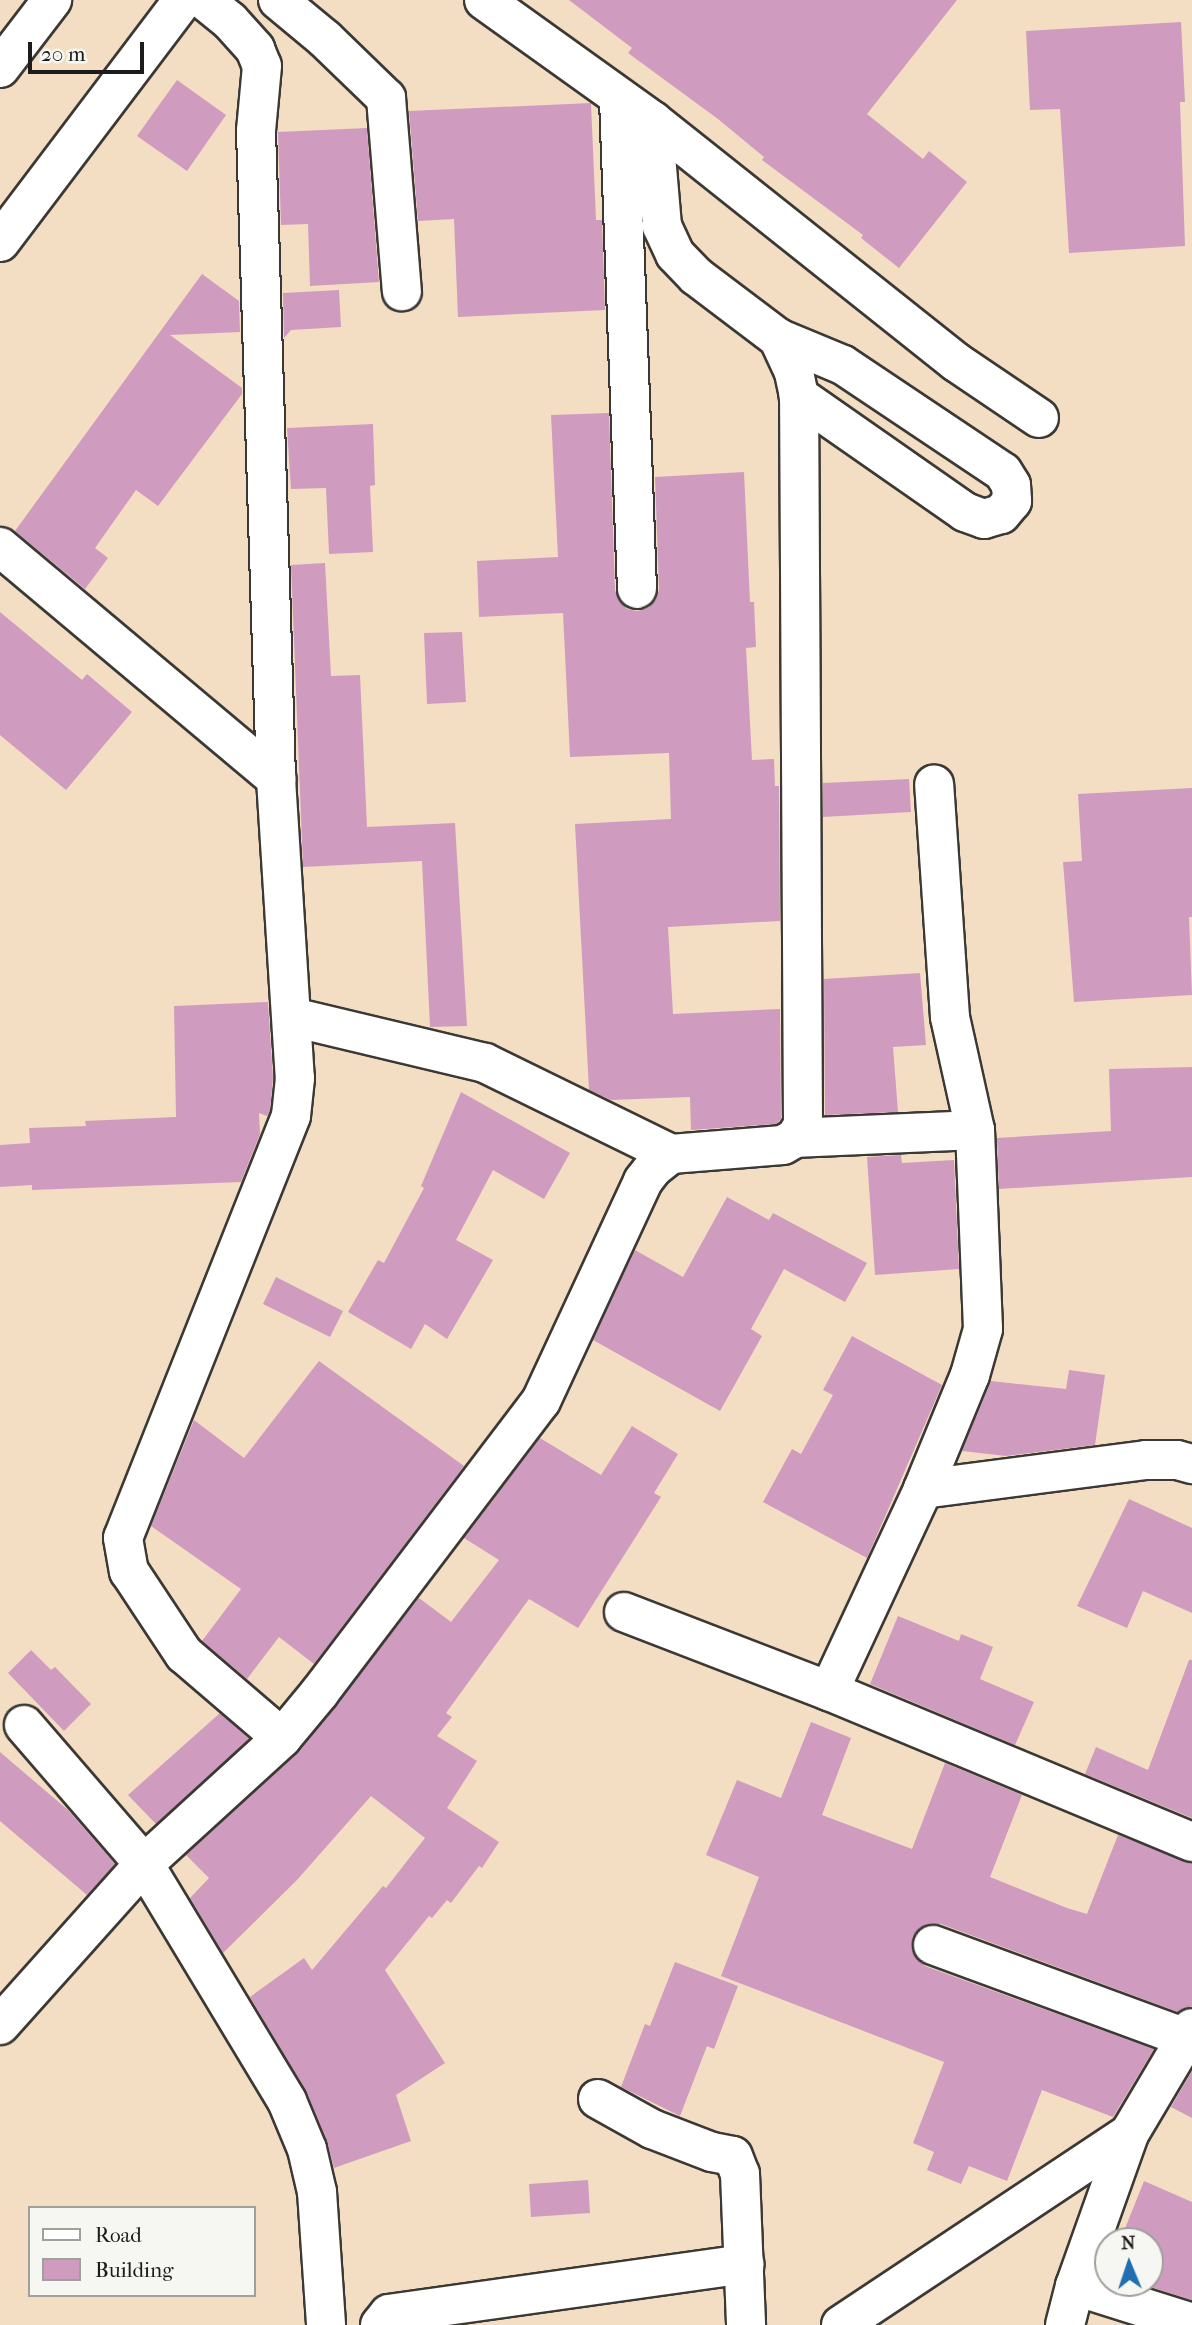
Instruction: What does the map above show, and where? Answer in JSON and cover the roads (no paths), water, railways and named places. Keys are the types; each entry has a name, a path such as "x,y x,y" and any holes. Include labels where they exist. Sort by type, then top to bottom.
{"street":[{"path":"0,68 52,0"},
{"path":"0,242 183,0"},
{"path":"204,0 255,49 262,66 256,131 276,779 295,1078 291,1116 124,1538 129,1571 184,1654 282,1738"},
{"path":"278,0 326,39 386,99 402,291"},
{"path":"484,0 618,99 653,121 956,362 1039,418"},
{"path":"618,99 637,589"},
{"path":"653,121 662,226 675,254 696,276 778,338 843,365 1003,472 1011,485 1012,500 1001,514 984,519 965,512 799,396"},
{"path":"778,338 794,372 799,396 803,1125 795,1138"},
{"path":"0,547 276,779"},
{"path":"829,1690 923,1489 970,1375 983,1329 975,1130 950,1017 934,785"},
{"path":"292,1017 485,1063 671,1154 783,1145 795,1138 975,1130"},
{"path":"0,2025 144,1864 282,1738 541,1401 643,1181 653,1168 671,1154"},
{"path":"923,1489 1146,1461 1177,1460 1192,1464"},
{"path":"624,1612 829,1690 1192,1842"},
{"path":"24,1725 144,1864 287,2101 307,2149 317,2192 326,2325"},
{"path":"933,1945 1189,2033 1129,2134 1075,2286 1065,2325"},
{"path":"598,2099 652,2129 712,2152 733,2156 740,2174 746,2325"},
{"path":"841,2325 1129,2134"},
{"path":"380,2325 389,2314 744,2264"},
{"path":"1075,2286 1192,2323"}]}
